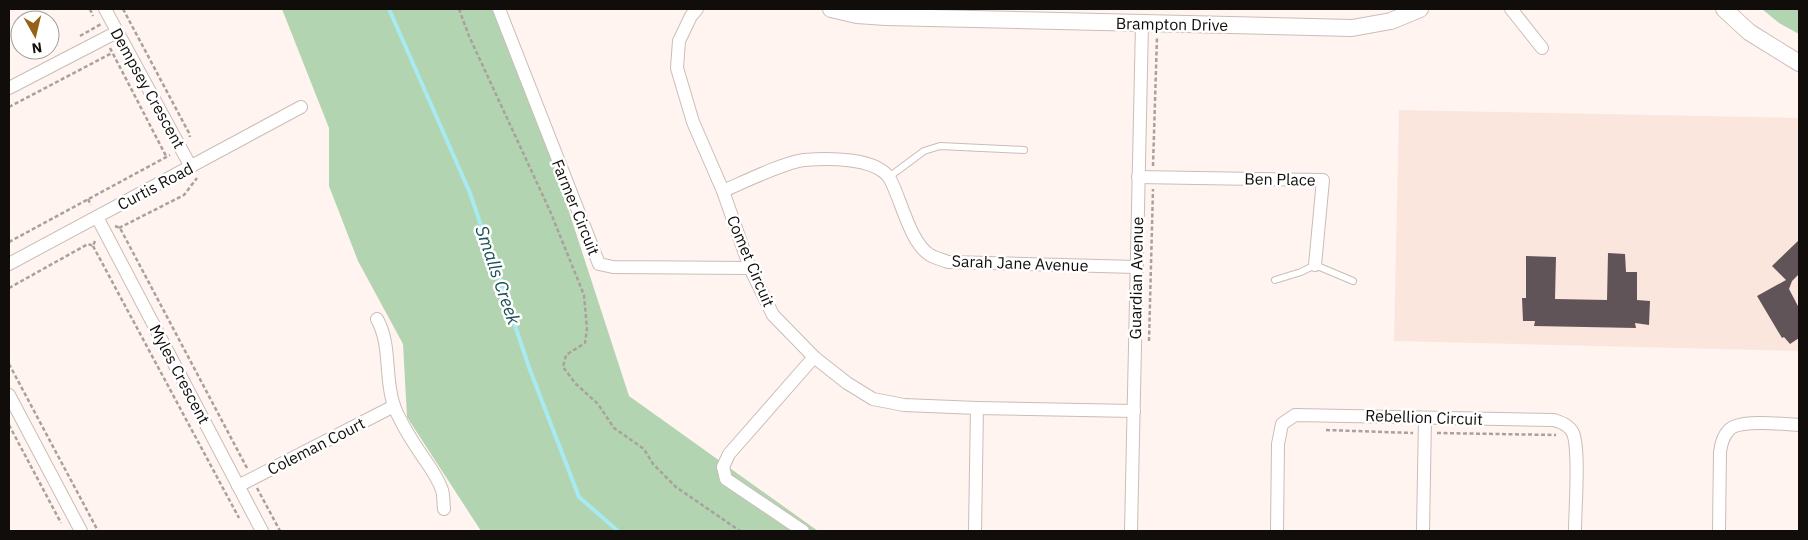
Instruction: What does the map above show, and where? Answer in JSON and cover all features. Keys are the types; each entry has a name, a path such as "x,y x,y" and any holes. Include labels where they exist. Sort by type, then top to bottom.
{"street":[{"name":"Dempsey Crescent","path":"105,9 181,149 193,166"},
{"name":"Farmer Circuit","path":"499,9 598,264 613,266 750,268"},
{"name":"Comet Circuit","path":"697,9 691,16 679,41 677,68 693,122 723,192 750,268 773,315 814,357 847,383 873,398 904,405 1134,411"},
{"name":"Brampton Drive","path":"831,9 857,15 940,13 1150,24 1352,28 1391,21 1420,9"},
{"path":"1511,9 1542,48"},
{"path":"1724,9 1749,32 1799,63"},
{"name":"Guardian Avenue","path":"1131,531 1138,177 1150,24"},
{"path":"9,88 117,32"},
{"name":"Curtis Road","path":"9,264 301,107"},
{"path":"723,192 803,160 854,161 874,165 889,177"},
{"name":"Sarah Jane Avenue","path":"889,177 916,238 930,255 948,262 1136,267"},
{"name":"Ben Place","path":"1138,177 1323,180 1315,265"},
{"name":"Myles Crescent","path":"97,217 262,531"},
{"path":"377,320 382,329 385,342 391,396 394,406 412,441 432,471 442,491 444,509"},
{"path":"803,531 726,479 723,467 729,454 814,357"},
{"path":"9,395 81,531"},
{"name":"Coleman Court","path":"238,486 394,406"},
{"path":"974,530 977,408"},
{"name":"Rebellion Circuit","path":"1278,531 1278,444 1282,424 1295,415 1554,420 1567,425 1573,434 1576,453 1575,531"},
{"path":"1423,531 1418,433 1425,418"},
{"path":"1718,531 1720,452 1722,440 1730,429 1743,424 1799,425"}],"lane":[{"path":"889,177 924,151 940,146 1024,150"},
{"path":"1275,280 1301,272 1315,265 1353,282"}],"path":[{"path":"90,9 94,17"},
{"path":"9,242 181,149 190,142 190,133 123,9"},
{"path":"460,9 469,36 550,211 584,295 587,329 585,343 566,355 563,367 576,384 598,404 614,428 644,448 653,464 676,487 740,531"},
{"path":"1149,344 1156,40 1150,24"},
{"path":"98,26 166,157"},
{"path":"9,107 112,52"},
{"path":"93,246 97,238 184,195 199,174 193,166"},
{"path":"97,217 120,228 280,531"},
{"path":"9,288 88,244 93,246 242,523"},
{"path":"9,364 98,531"},
{"path":"9,425 61,523"},
{"path":"1324,429 1418,433 1559,435"},
{"path":"1413,440 1418,433"}],"shaded area":[{"path":"1399,110 1799,118 1799,351 1394,341"}],"green space":[{"path":"282,9 503,9 629,396 818,531 481,531 407,417 403,344 358,261 329,186 329,128"},
{"path":"1762,9 1799,9 1799,34 1779,23"}],"building":[{"path":"1799,240 1799,274 1792,281 1789,289 1799,308 1799,338 1790,344 1784,337 1782,338 1757,296 1786,280 1772,266"},
{"path":"1608,253 1625,254 1626,272 1637,272 1637,300 1650,301 1649,325 1635,323 1636,328 1534,326 1535,321 1523,321 1522,298 1526,298 1526,256 1556,257 1555,299 1607,300"}],"waterway":[{"name":"Smalls Creek","path":"389,9 470,193 530,370 579,497 618,531"}]}
